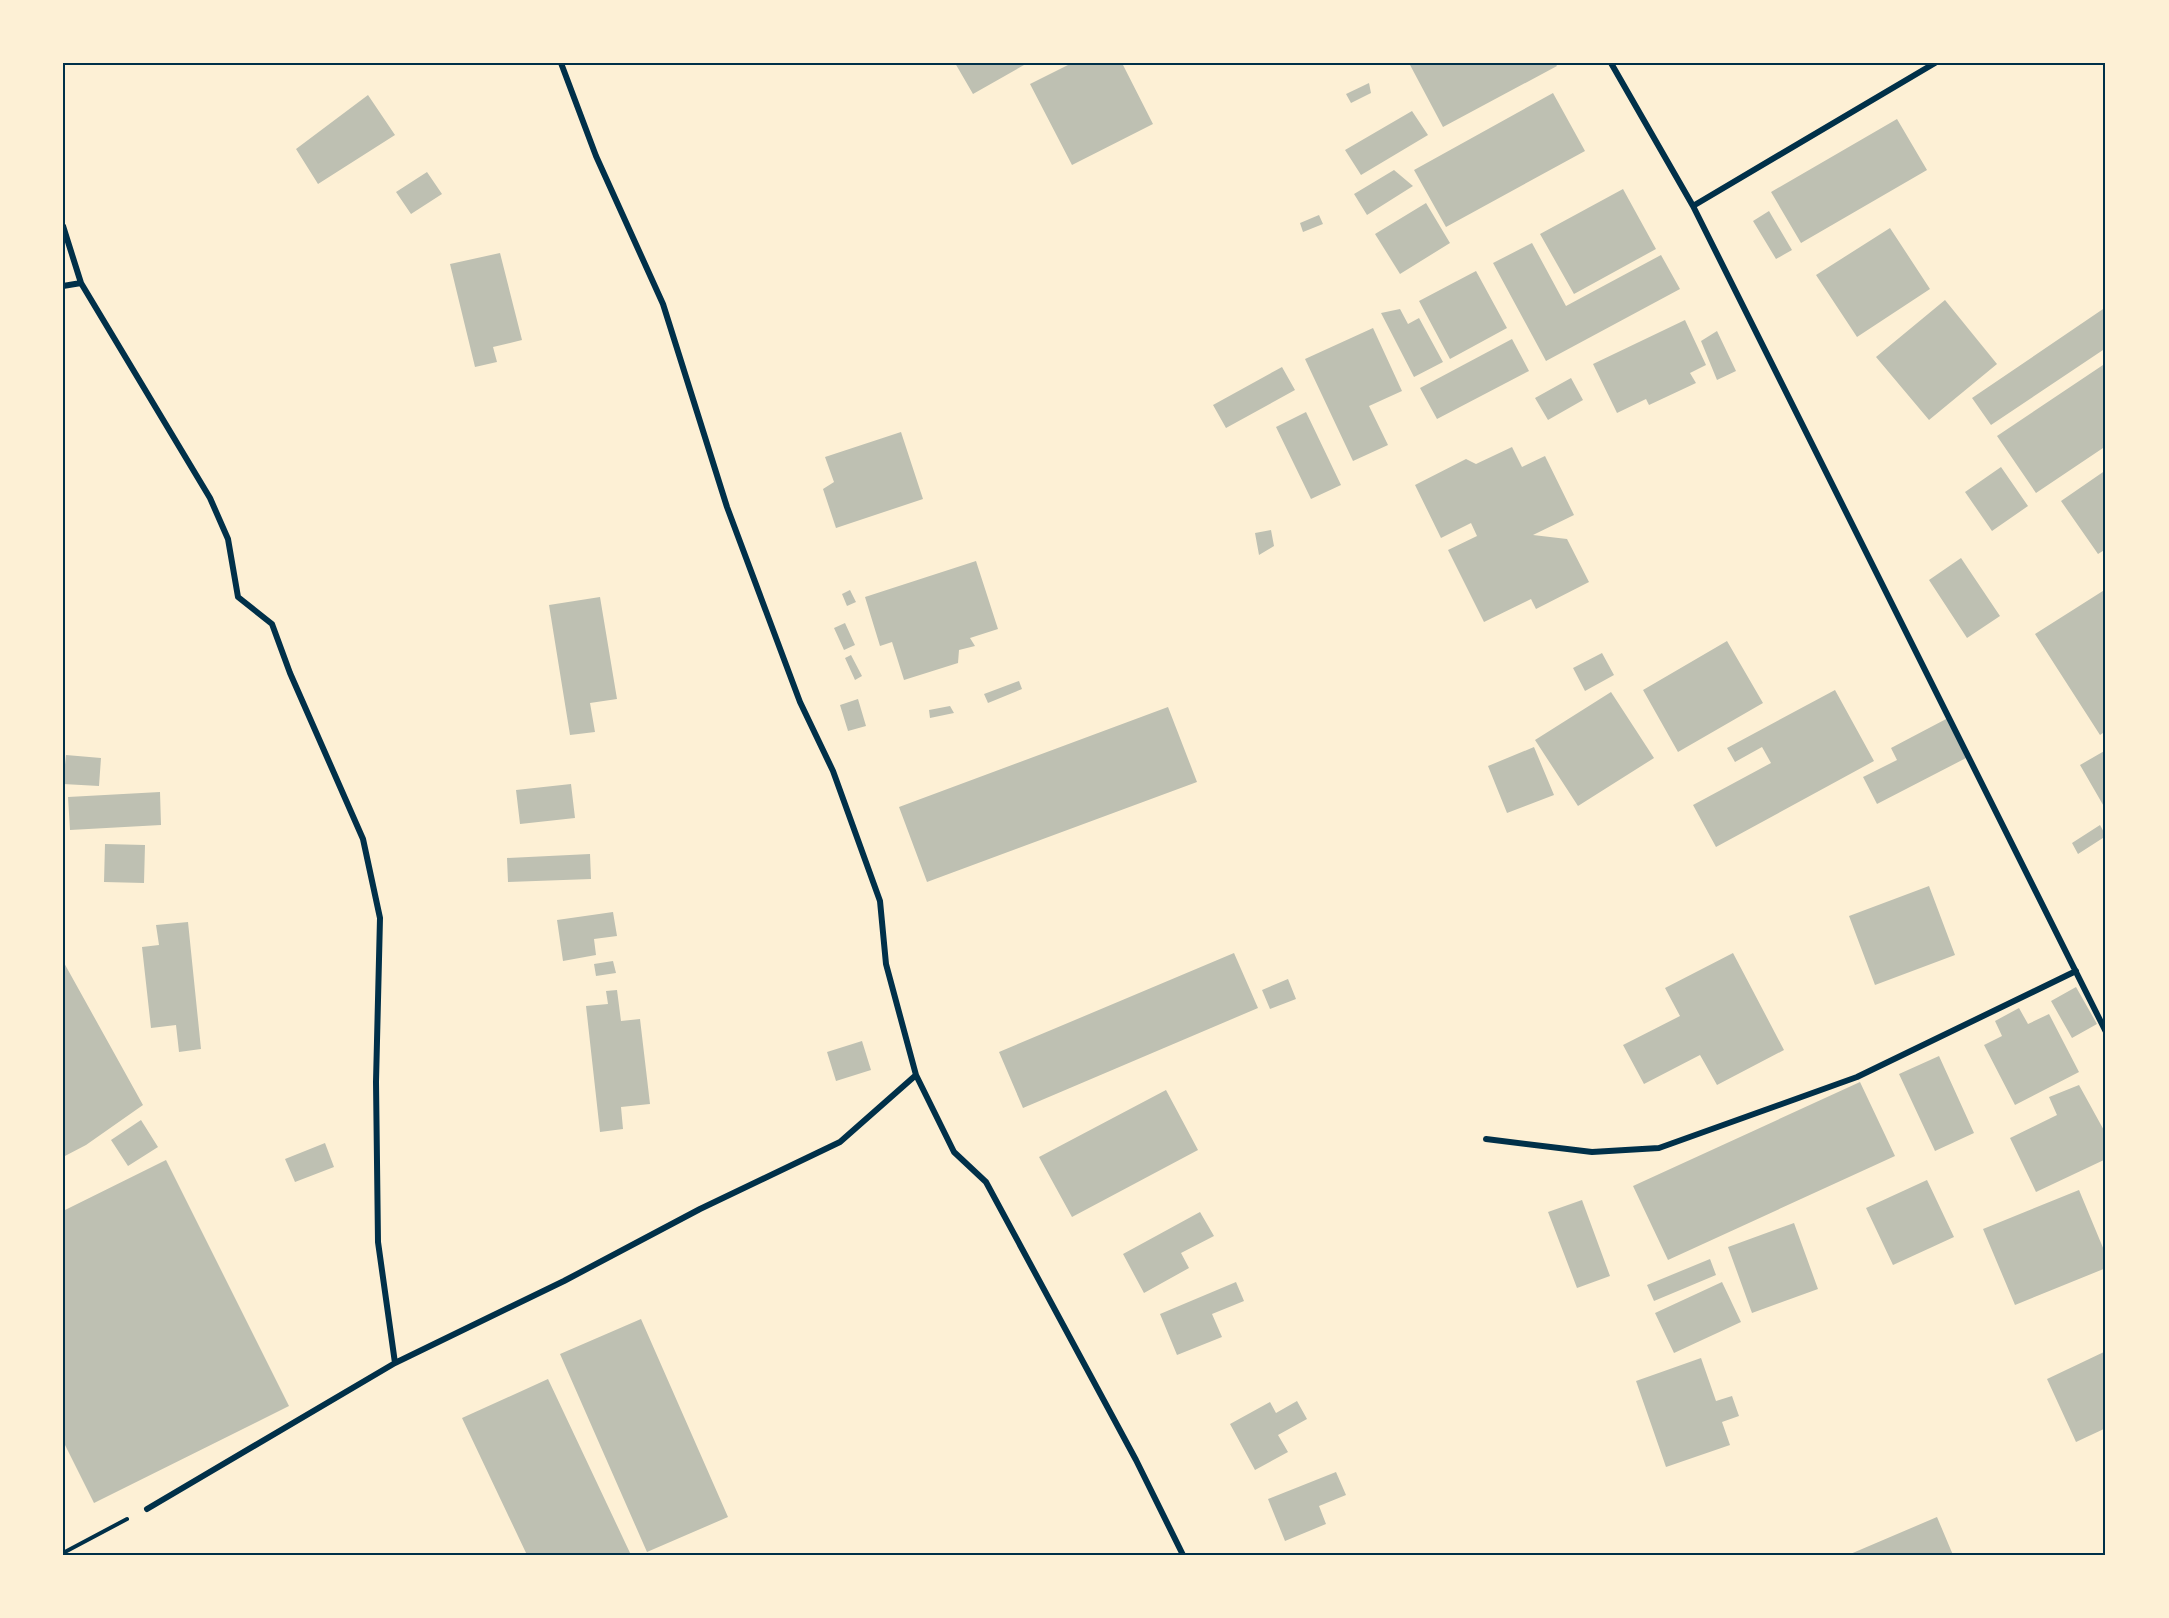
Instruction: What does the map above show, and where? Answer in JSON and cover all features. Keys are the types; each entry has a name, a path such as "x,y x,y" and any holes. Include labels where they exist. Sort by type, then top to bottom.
{"street":[{"path":"561,63 596,156 663,304 727,507 800,702 833,771 880,900 886,964 916,1075 954,1152 986,1182 1136,1460 1183,1555"},
{"path":"1611,63 1693,206 2106,1032"},
{"path":"1693,206 1935,63"},
{"path":"63,226 81,283 210,498 228,539 238,597 272,624 290,674 363,839 380,918 376,1082 378,1242 395,1363"},
{"path":"63,286 81,283"},
{"path":"1486,1139 1592,1152 1659,1148 1857,1077 2076,971"},
{"path":"147,1509 395,1363 564,1281 700,1209 840,1142 916,1075"}],"path":[{"path":"63,1553 147,1509"}],"building":[{"path":"955,63 1023,63 1024,65 973,94"},
{"path":"1072,63 1122,63 1153,124 1072,165 1030,84"},
{"path":"1409,63 1555,63 1557,66 1443,127"},
{"path":"1369,83 1371,93 1351,103 1346,94"},
{"path":"1553,93 1585,151 1446,227 1414,170"},
{"path":"368,95 395,135 318,184 296,149"},
{"path":"1412,111 1428,135 1361,175 1345,150"},
{"path":"1897,119 1927,170 1801,243 1771,192"},
{"path":"1394,170 1413,186 1367,215 1354,194"},
{"path":"427,172 442,194 411,214 396,192"},
{"path":"1623,189 1656,249 1574,294 1540,234"},
{"path":"1426,203 1450,243 1400,274 1375,234"},
{"path":"1769,211 1792,250 1776,259 1753,221"},
{"path":"1319,215 1323,224 1303,232 1300,223"},
{"path":"1890,228 1930,289 1857,337 1816,275"},
{"path":"1532,243 1566,306 1661,255 1680,289 1546,361 1493,263"},
{"path":"500,253 522,340 493,347 497,362 475,367 450,264"},
{"path":"1476,271 1507,328 1450,359 1419,301"},
{"path":"1945,300 1997,364 1929,420 1876,357"},
{"path":"2106,307 2106,348 1991,425 1972,398"},
{"path":"1400,309 1408,324 1419,318 1443,362 1414,377 1381,313"},
{"path":"1685,320 1706,365 1690,373 1696,383 1649,405 1646,399 1617,413 1593,364"},
{"path":"1373,328 1402,391 1369,406 1388,445 1353,461 1305,359"},
{"path":"1717,331 1736,371 1717,380 1701,341"},
{"path":"1512,339 1529,371 1437,419 1420,388"},
{"path":"2106,363 2106,446 2036,493 1997,436"},
{"path":"1282,367 1295,390 1226,428 1213,405"},
{"path":"1571,378 1583,400 1548,420 1535,398"},
{"path":"1306,412 1341,485 1311,499 1276,427"},
{"path":"901,432 923,499 836,528 823,489 834,482 825,457"},
{"path":"1512,447 1522,467 1545,456 1574,515 1533,535 1567,539 1589,582 1536,609 1531,599 1484,622 1448,550 1477,536 1471,523 1441,538 1415,485 1466,459 1476,464"},
{"path":"2001,467 2028,506 1992,531 1965,492"},
{"path":"2106,470 2106,549 2098,554 2061,501"},
{"path":"1271,530 1274,546 1259,555 1255,533"},
{"path":"1961,558 2000,616 1967,638 1929,580"},
{"path":"976,561 998,629 970,638 975,646 959,650 958,663 904,680 892,642 880,646 865,597"},
{"path":"2106,589 2106,731 2100,735 2035,634"},
{"path":"850,590 856,602 847,606 842,594"},
{"path":"600,597 617,699 590,703 595,732 570,735 549,605"},
{"path":"845,623 855,645 844,650 834,628"},
{"path":"1727,641 1763,703 1678,752 1643,690"},
{"path":"1602,653 1614,675 1585,691 1573,668"},
{"path":"851,655 862,676 855,680 845,658"},
{"path":"1019,681 1022,689 988,703 984,694"},
{"path":"1835,690 1874,761 1716,847 1693,805 1771,763 1762,747 1735,762 1727,748"},
{"path":"1611,692 1654,758 1578,806 1535,740"},
{"path":"858,699 866,726 848,731 840,705"},
{"path":"950,706 954,713 930,718 929,710"},
{"path":"1168,707 1197,782 927,882 899,807"},
{"path":"1948,718 1968,757 1877,804 1863,777 1897,760 1891,748"},
{"path":"1534,747 1554,795 1507,813 1488,766"},
{"path":"2106,750 2106,810 2080,765"},
{"path":"66,755 101,758 99,786 63,784"},
{"path":"571,784 575,818 520,824 516,790"},
{"path":"160,792 161,825 70,830 68,797"},
{"path":"2100,825 2106,836 2078,854 2072,843"},
{"path":"105,844 145,845 144,883 104,882"},
{"path":"590,854 591,879 508,882 507,858"},
{"path":"1929,886 1955,955 1875,985 1849,916"},
{"path":"613,912 617,936 594,939 596,955 563,961 557,920"},
{"path":"188,922 201,1049 179,1052 176,1025 151,1028 142,947 159,945 156,925"},
{"path":"1234,953 1258,1008 1023,1108 999,1052"},
{"path":"1733,953 1784,1050 1717,1085 1700,1055 1644,1084 1623,1045 1680,1016 1665,988"},
{"path":"63,961 143,1105 86,1145 63,1157"},
{"path":"613,961 616,973 596,976 594,964"},
{"path":"1288,979 1296,999 1270,1009 1262,990"},
{"path":"2076,987 2097,1024 2072,1038 2051,1001"},
{"path":"617,990 621,1021 640,1019 650,1104 621,1107 623,1129 600,1132 586,1006 608,1004 606,991"},
{"path":"2019,1008 2028,1024 2049,1014 2079,1072 2015,1105 1984,1045 2002,1036 1995,1021"},
{"path":"862,1041 871,1070 836,1081 827,1052"},
{"path":"1939,1056 1974,1133 1935,1151 1899,1074"},
{"path":"1860,1082 1895,1156 1668,1260 1633,1186"},
{"path":"2079,1085 2106,1134 2106,1159 2036,1192 2010,1138 2057,1115 2049,1097"},
{"path":"1166,1090 1198,1150 1072,1217 1039,1157"},
{"path":"141,1120 158,1147 128,1166 111,1140"},
{"path":"325,1143 334,1167 295,1182 285,1159"},
{"path":"166,1160 289,1406 94,1503 63,1441 63,1211"},
{"path":"1927,1180 1954,1237 1893,1265 1866,1208"},
{"path":"2079,1190 2106,1255 2106,1268 2015,1305 1983,1229"},
{"path":"1582,1200 1610,1276 1577,1288 1548,1212"},
{"path":"1200,1212 1214,1236 1181,1253 1189,1268 1144,1293 1123,1254"},
{"path":"1794,1223 1818,1289 1752,1313 1728,1247"},
{"path":"1710,1259 1716,1275 1654,1301 1647,1285"},
{"path":"1236,1282 1244,1301 1212,1314 1222,1337 1177,1355 1160,1314"},
{"path":"1722,1282 1741,1322 1674,1353 1655,1313"},
{"path":"641,1319 728,1517 647,1552 560,1354"},
{"path":"2106,1351 2106,1428 2076,1442 2047,1379"},
{"path":"1701,1358 1716,1401 1732,1396 1739,1416 1722,1422 1730,1445 1666,1467 1636,1381"},
{"path":"548,1379 631,1555 527,1555 462,1418"},
{"path":"1297,1401 1307,1419 1278,1435 1288,1452 1255,1470 1230,1424 1270,1402 1276,1413"},
{"path":"1336,1472 1346,1495 1319,1506 1326,1524 1285,1541 1268,1499"},
{"path":"1937,1517 1953,1555 1848,1555"}]}
